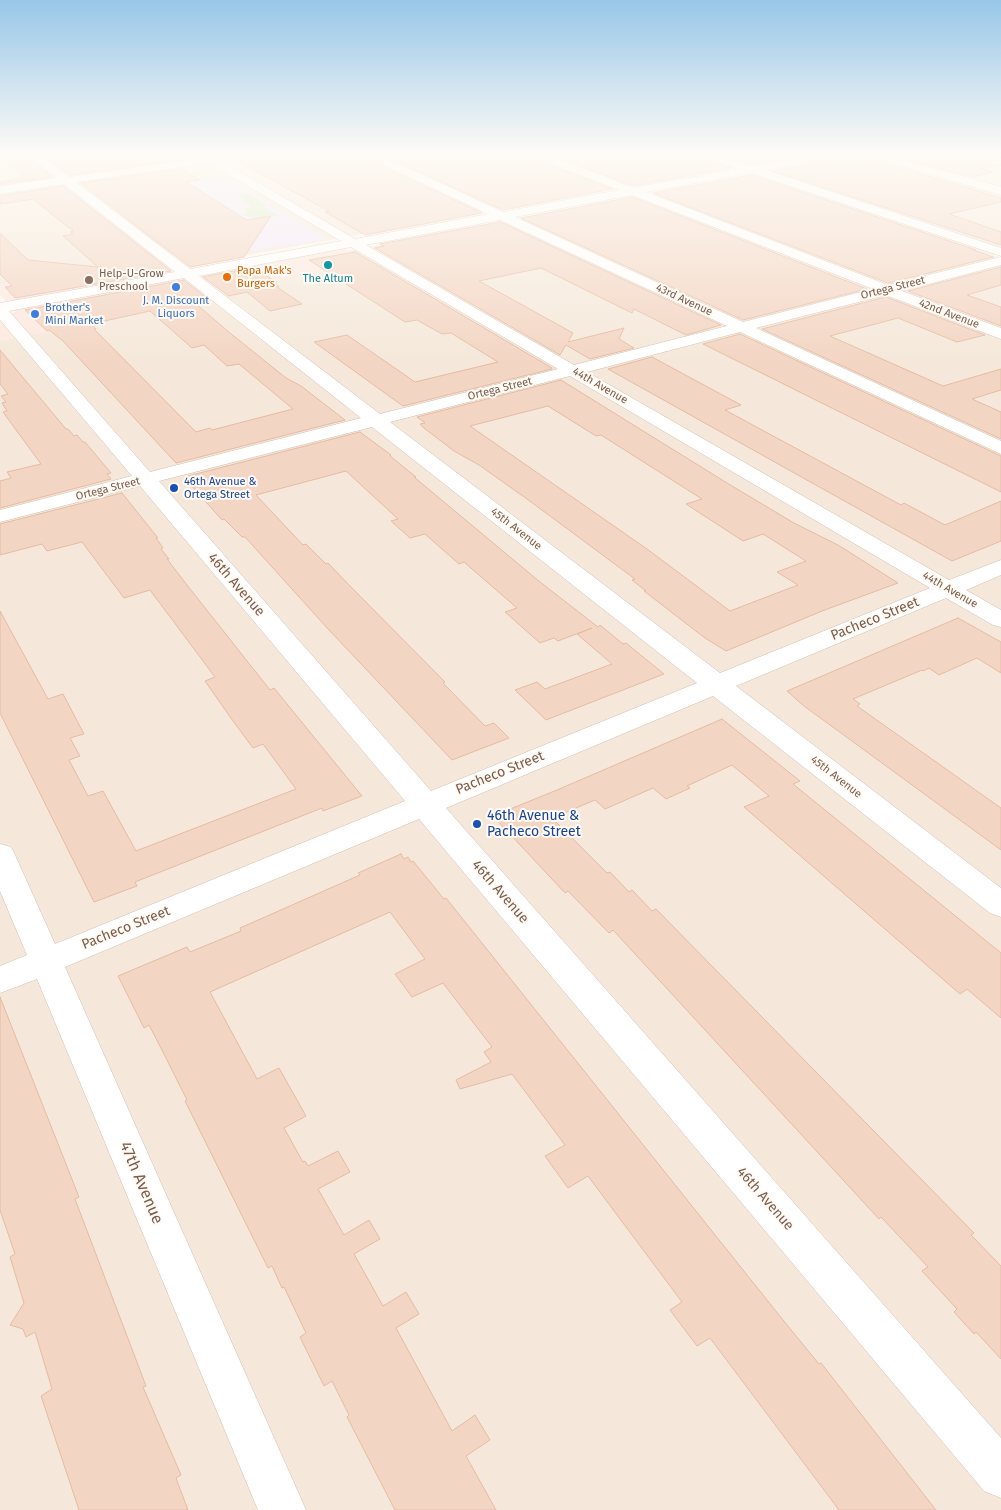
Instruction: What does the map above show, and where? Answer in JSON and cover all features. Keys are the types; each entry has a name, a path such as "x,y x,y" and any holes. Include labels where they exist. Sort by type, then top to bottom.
{"street":[{"name":"45th Avenue","path":"123,223 1001,905"},
{"name":"44th Avenue","path":"321,223 1001,620"},
{"path":"0,309 457,223"},
{"name":"43rd Avenue","path":"519,223 1001,448"},
{"name":"42nd Avenue","path":"717,223 1001,334"},
{"path":"915,223 1001,252"},
{"name":"Ortega Street","path":"0,516 1001,261"},
{"name":"46th Avenue","path":"0,309 1001,1474"},
{"name":"Pacheco Street","path":"0,980 1001,567"},
{"name":"47th Avenue","path":"0,855 282,1510"}],"shaded area":[{"path":"0,223 421,223 191,265 175,253 0,284"},
{"path":"217,223 301,223 327,239 253,251"},
{"path":"495,223 1001,223 1001,253 992,255 1001,259 1001,1510 0,1510 0,341 149,311 144,306 301,275 305,277 370,264 348,251"},
{"path":"338,245 371,265 305,277 301,275 144,306 150,311 0,341 0,316 16,312 0,295 0,284 163,255 187,273"}],"building":[{"path":"64,223 111,223 171,271 15,298 5,287 12,286 0,274 0,233 28,260 98,267 63,236 73,234 70,232 73,231"},
{"path":"134,223 266,223 244,257 190,267"},
{"path":"345,223 426,223 365,235"},
{"path":"492,223 503,223 721,325 686,335 634,309 632,313 541,268 479,281 573,333 568,342 624,328 619,339 634,348 590,359 566,345 560,355 375,248 384,246 380,244"},
{"path":"533,223 700,223 867,289 743,320"},
{"path":"733,223 896,223 993,257 888,283"},
{"path":"935,223 976,223 1001,232 1001,245"},
{"path":"355,252 552,369 403,406 314,342 347,335 415,382 498,362 451,333 442,334 417,320 405,322 309,260"},
{"path":"255,267 277,283 274,283 279,287 277,287 302,304 270,311 247,292 229,296 203,277"},
{"path":"1001,267 1001,285 967,295 1001,307 1001,326 908,291"},
{"path":"184,280 209,300 195,303 286,378 301,386 345,420 176,463 63,341 49,330 47,331 25,310","holes":["150,311 192,348 204,345 227,366 239,364 293,409 212,430 210,428 196,432 91,324"]},
{"path":"886,297 985,335 957,342 898,318 830,336 943,386 1001,369 1001,390 972,399 1001,412 1001,439 762,329"},
{"path":"740,334 1001,456 1001,492 703,344"},
{"path":"0,350 66,429 85,442 111,473 107,474 111,479 0,508 0,481 11,478 7,472 41,464 3,412 7,411 2,403 6,402 1,396 8,394 0,384"},
{"path":"652,357 741,405 725,410 901,505 904,503 945,525 1001,501 1001,541 952,561 608,369"},
{"path":"561,380 727,483 794,523 838,545 898,583 822,611 726,651 705,638 644,591 646,591 632,580 635,579 527,499 479,465 454,451 424,428 420,424 425,423 417,417","holes":["548,406 596,436 601,435 702,499 686,504 743,541 763,534 806,561 777,572 798,585 730,611 647,549 470,426"]},
{"path":"360,432 391,455 416,477 414,477 540,582 598,627 600,625 623,644 626,643 664,674 546,720 515,690 537,682 545,689 612,664 577,634 592,628 558,641 554,638 540,643 505,612 517,608 464,562 459,564 425,534 410,538 391,521 398,519 346,471 256,495 303,545 306,544 326,564 328,563 445,682 443,683 485,726 494,723 509,738 452,760 328,629 245,537 242,537 224,519 222,520 190,484 195,483 188,476"},
{"path":"122,493 158,538 156,538 163,548 161,549 169,559 167,559 270,690 274,688 362,796 323,811 322,808 135,882 137,886 94,902 0,713 0,611 48,699 63,694 84,734 70,738 80,756 69,760 88,796 103,791 136,851 296,789 263,744 253,748 233,721 205,681 215,677 150,590 124,598 82,542 47,551 42,544 0,555 0,524"},
{"path":"958,618 1001,642 1001,673 977,658 939,675 929,668 922,670 853,699 860,704 857,706 1001,808 1001,850 804,706 787,691"},
{"path":"722,719 800,781 793,784 1001,953 1001,1018 967,989 960,994 744,807 769,796 732,765 687,786 690,788 666,799 653,788 605,809 595,800 552,818 607,873 610,872 629,892 632,890 652,911 656,909 974,1233 971,1235 1001,1266 1001,1359 954,1312 957,1309 922,1271 928,1267 881,1217 879,1219 613,930 609,933 568,891 565,893 493,816"},
{"path":"401,854 404,859 408,857 411,862 413,861 444,899 446,898 787,1325 819,1364 821,1363 936,1510 839,1510 710,1338 697,1346 670,1310 682,1302 588,1176 568,1188 545,1156 565,1145 512,1074 460,1089 456,1080 491,1062 484,1052 492,1047 443,983 412,997 395,974 425,959 390,912 210,992 257,1079 279,1068 306,1116 284,1128 303,1162 305,1161 308,1166 338,1151 350,1172 318,1189 344,1235 369,1220 380,1239 354,1254 383,1306 406,1292 419,1314 396,1328 452,1431 475,1415 490,1440 466,1456 496,1510 395,1510 347,1417 349,1415 332,1381 324,1386 300,1337 306,1333 284,1287 282,1288 272,1266 268,1268 185,1101 187,1100 162,1050 149,1025 144,1028 118,976 187,947 190,952 241,931 240,928 360,875 358,873"},
{"path":"0,997 79,1197 75,1199 146,1386 143,1387 181,1475 176,1478 188,1510 79,1510 41,1396 52,1389 35,1332 26,1337 23,1329 10,1325 24,1303 10,1257 15,1254 0,1210"}],"place":[{"name":"The Altum","path":"328,265"},
{"name":"Papa Mak's Burgers","path":"227,277"},
{"name":"Help-U-Grow Preschool","path":"89,280"},
{"name":"J. M. Discount Liquors","path":"176,287"},
{"name":"Brother's Mini Market","path":"35,314"},
{"name":"46th Avenue & Ortega Street","path":"174,488"},
{"name":"46th Avenue & Pacheco Street","path":"477,824"}]}
